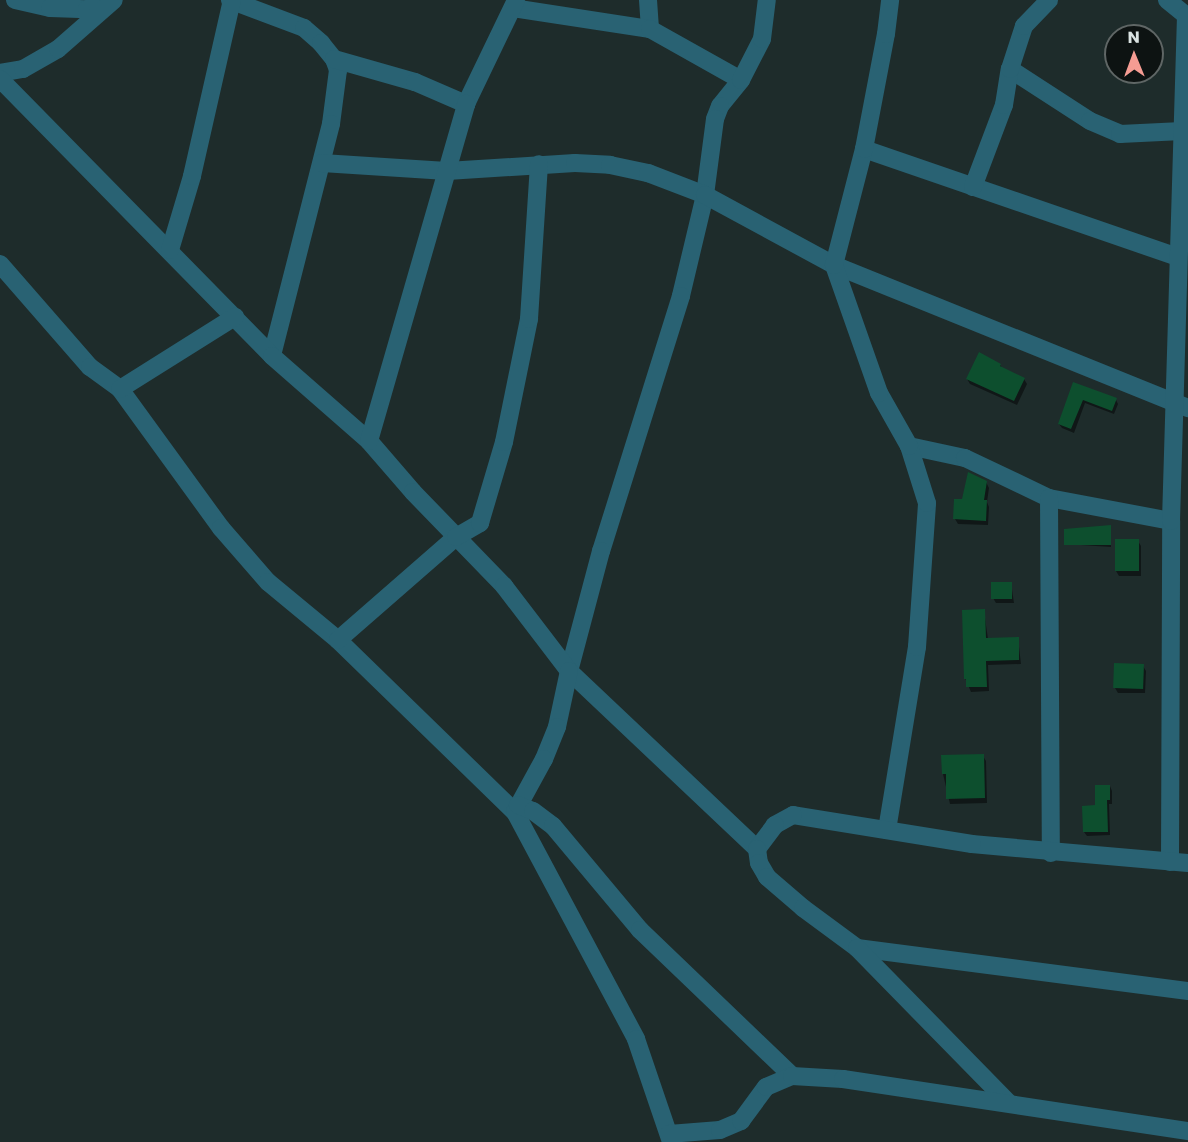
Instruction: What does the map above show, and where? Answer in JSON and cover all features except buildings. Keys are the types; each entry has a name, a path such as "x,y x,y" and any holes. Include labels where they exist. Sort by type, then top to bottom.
{"street":[{"path":"15,0 50,8 87,9 114,0"},
{"path":"0,73 24,69 57,49 114,0"},
{"path":"170,250 192,176 231,0 304,28 334,59 338,70 336,101 272,356"},
{"path":"648,0 650,29"},
{"path":"516,808 544,759 557,727 569,671 601,551 681,296 705,195 715,119 720,106 741,80 762,39 767,0"},
{"path":"887,830 917,647 927,503 909,446 879,393 834,265 864,149 890,0"},
{"path":"973,187 1004,105 1010,69 1024,26 1049,0"},
{"path":"757,849 775,825 793,815 1051,853 1179,862 1171,521 1181,405 1177,257 1187,16 1167,0"},
{"path":"369,441 466,104 514,4 650,29 741,80"},
{"path":"334,59 415,82 466,104"},
{"path":"1010,69 1090,121 1120,134 1182,131"},
{"path":"0,79 272,356 369,441 504,586 569,671 757,849 759,863 767,877 803,908 857,948 1008,1103"},
{"path":"864,149 1177,257"},
{"path":"322,163 447,171 539,164 610,165 648,173 705,195 834,265 1181,405"},
{"path":"338,640 456,537 480,523 504,442 529,319 539,164"},
{"path":"0,264 83,360 120,389 221,528 268,582 338,640 516,808 636,1039 670,1138 720,1130 741,1121 766,1087 792,1076 843,1079 1188,1131"},
{"path":"120,389 235,316"},
{"path":"909,446 965,458 1049,498 1171,521"},
{"path":"1049,498 1051,853"},
{"path":"516,808 533,811 553,826 640,930 792,1076"},
{"path":"857,948 1188,991"}]}
